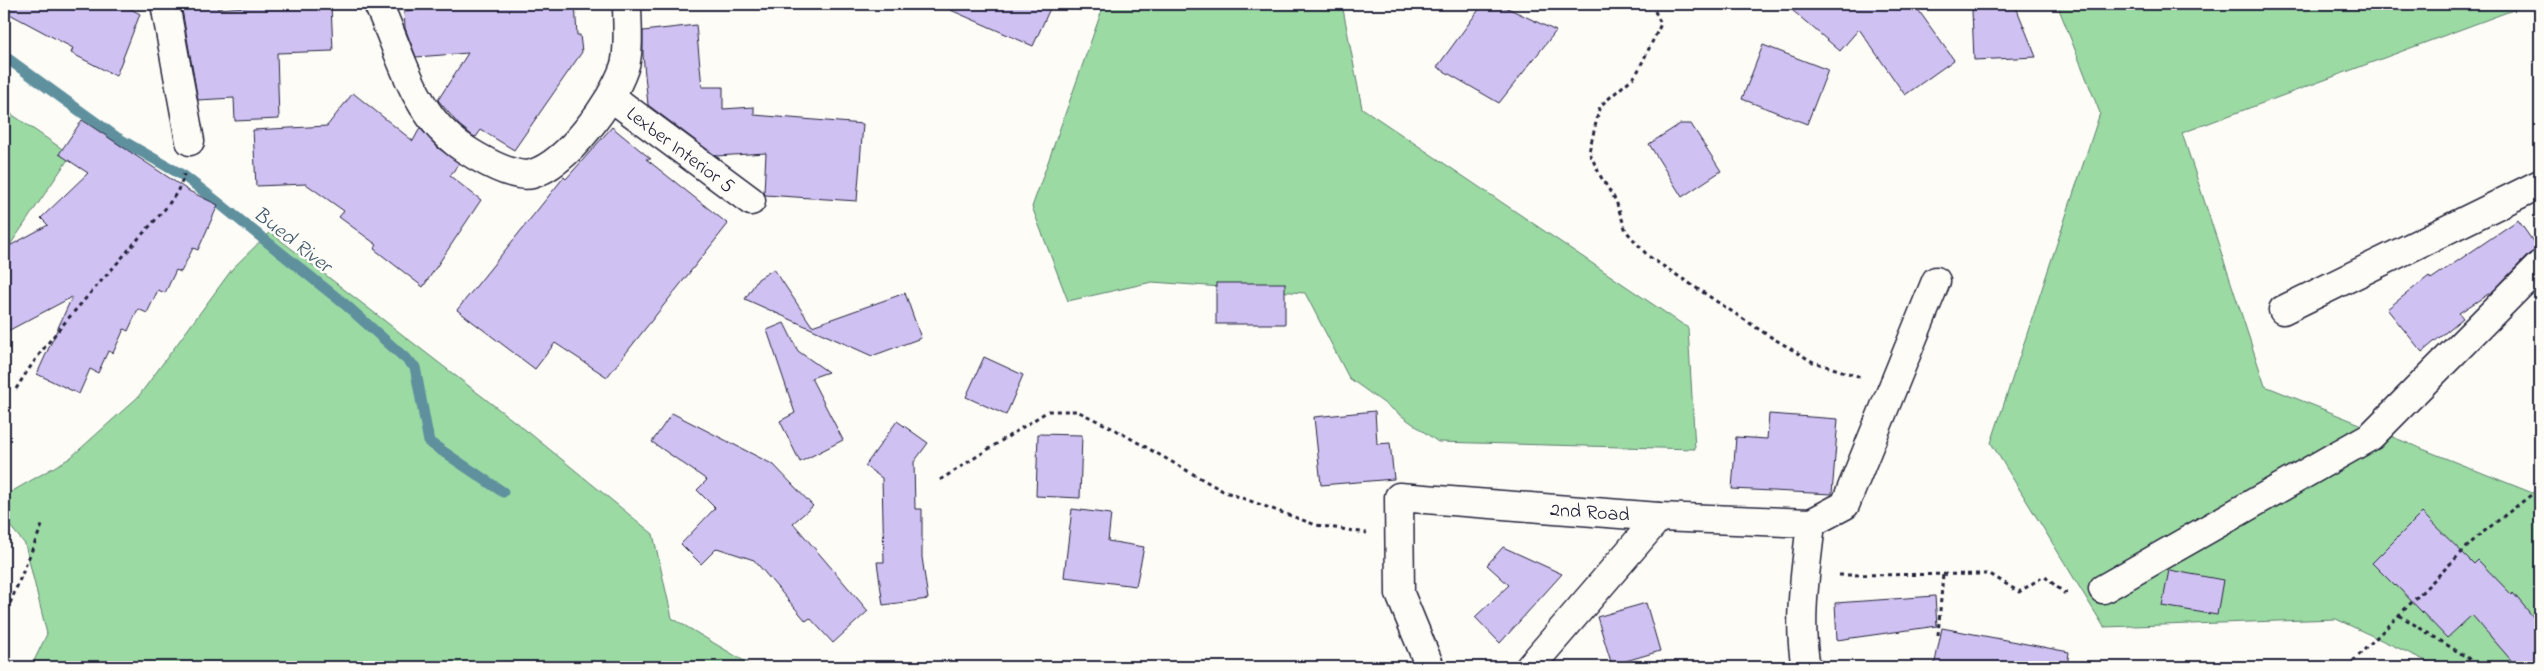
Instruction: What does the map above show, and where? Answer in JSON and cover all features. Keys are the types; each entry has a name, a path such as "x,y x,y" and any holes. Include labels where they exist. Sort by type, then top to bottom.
{"street":[{"path":"165,4 190,141"},
{"path":"378,4 402,63 426,112 448,137 478,157 512,173 531,174 556,160 587,130 612,97 625,66 628,4"},
{"name":"Lexber Interior 5","path":"612,97 751,201"},
{"path":"2283,310 2540,184"},
{"path":"2103,589 2371,436 2540,264"},
{"path":"1806,667 1802,647 1805,575 1811,523 1845,505 1936,281"},
{"name":"2nd Road","path":"1430,667 1400,594 1399,497 1659,516 1811,523"},
{"path":"1530,667 1659,516"}],"path":[{"path":"1655,4 1653,7 1661,24 1636,75 1600,106 1589,152 1616,201 1626,231 1648,256 1766,334 1813,362 1857,375 1891,391"},
{"path":"16,389 29,368 64,323 171,200 183,179"},
{"path":"940,480 1048,411 1077,411 1114,429 1188,473 1248,501 1316,525 1400,538"},
{"path":"2347,667 2477,537 2540,488"},
{"path":"4,618 43,523"},
{"path":"1938,635 1943,574"},
{"path":"1805,575 1990,574 2018,592 2044,576 2064,593 2103,589"},
{"path":"2399,614 2468,658 2476,667"}],"green space":[{"path":"1086,4 1342,4 1362,108 1688,328 1695,449 1438,442 1349,378 1305,293 1152,282 1068,301 1032,207 1102,10"},
{"path":"2057,4 2529,4 2182,133 2265,386 2540,496 2540,667 2439,667 2336,619 2104,627 1991,443 2100,113"},
{"path":"4,109 71,155 4,254"},
{"path":"270,232 532,435 653,534 672,618 754,667 31,667 47,634 25,544 4,519 4,496 70,458 138,397 233,268"}],"building":[{"path":"4,4 122,4 140,14 116,76 71,53 73,48 4,11"},
{"path":"181,4 217,4 218,9 281,4 331,4 333,51 277,53 279,119 235,121 234,98 198,100"},
{"path":"478,4 575,4 577,35 580,35 582,52 514,150 481,130 476,137 473,136 459,125 438,100 468,53 416,57 405,28 404,11"},
{"path":"937,4 1052,4 1033,46"},
{"path":"1483,4 1499,4 1556,31 1499,103 1437,67"},
{"path":"1785,4 1914,4 1954,60 1905,95 1859,29 1840,51"},
{"path":"2016,7 2036,57 1974,60 1972,10"},
{"path":"696,25 702,87 723,87 723,109 754,107 754,115 863,124 857,201 765,195 766,153 716,156 648,105 643,55 643,31"},
{"path":"1763,45 1828,70 1807,124 1742,99"},
{"path":"353,93 413,141 420,128 438,148 459,163 450,176 481,200 423,287 374,249 377,245 339,217 344,211 306,184 256,186 253,130 327,126"},
{"path":"82,120 189,191 218,205 198,250 193,248 181,272 176,270 165,293 158,290 147,313 138,309 128,331 124,329 113,353 108,351 98,373 90,369 79,394 37,374 72,297 4,333 4,249 48,225 41,218 88,173 59,154"},
{"path":"1680,124 1691,124 1721,171 1682,197 1649,144"},
{"path":"612,127 651,159 646,159 728,224 607,377 555,343 535,369 457,310 564,177 566,179"},
{"path":"2518,220 2539,250 2529,254 2493,291 2459,313 2463,318 2422,352 2387,309 2429,276 2431,279"},
{"path":"774,269 812,326 905,293 921,338 872,356 745,299 758,279"},
{"path":"1216,283 1285,283 1285,324 1216,324"},
{"path":"784,323 798,351 828,372 811,378 843,440 800,462 780,421 795,413 767,330"},
{"path":"984,357 1023,375 1006,415 966,397"},
{"path":"1375,411 1377,444 1390,443 1394,479 1321,485 1314,417"},
{"path":"672,413 774,465 813,506 793,523 868,611 833,643 810,618 806,621 754,560 717,548 701,564 681,544 715,508 697,490 707,480 652,442"},
{"path":"1769,414 1838,419 1832,494 1732,489 1736,437 1767,439"},
{"path":"897,421 928,443 914,462 915,509 922,509 922,557 928,599 883,605 877,562 884,562 882,478 865,466"},
{"path":"1038,434 1082,435 1080,498 1036,496"},
{"path":"1072,509 1111,514 1108,541 1144,547 1136,586 1064,577"},
{"path":"2422,513 2474,564 2478,560 2512,595 2513,593 2540,625 2540,667 2517,667 2472,615 2447,638 2372,563"},
{"path":"1503,547 1562,574 1500,643 1475,617 1509,585 1487,565"},
{"path":"2169,570 2223,580 2217,615 2162,606"},
{"path":"1935,596 1937,626 1837,640 1835,603"},
{"path":"1646,603 1660,651 1612,665 1597,617"},
{"path":"1942,628 2069,652 2067,667 1934,667"}],"waterway":[{"name":"Bued River","path":"4,56 116,137 184,176 347,306 415,367 429,442 503,492"}]}
